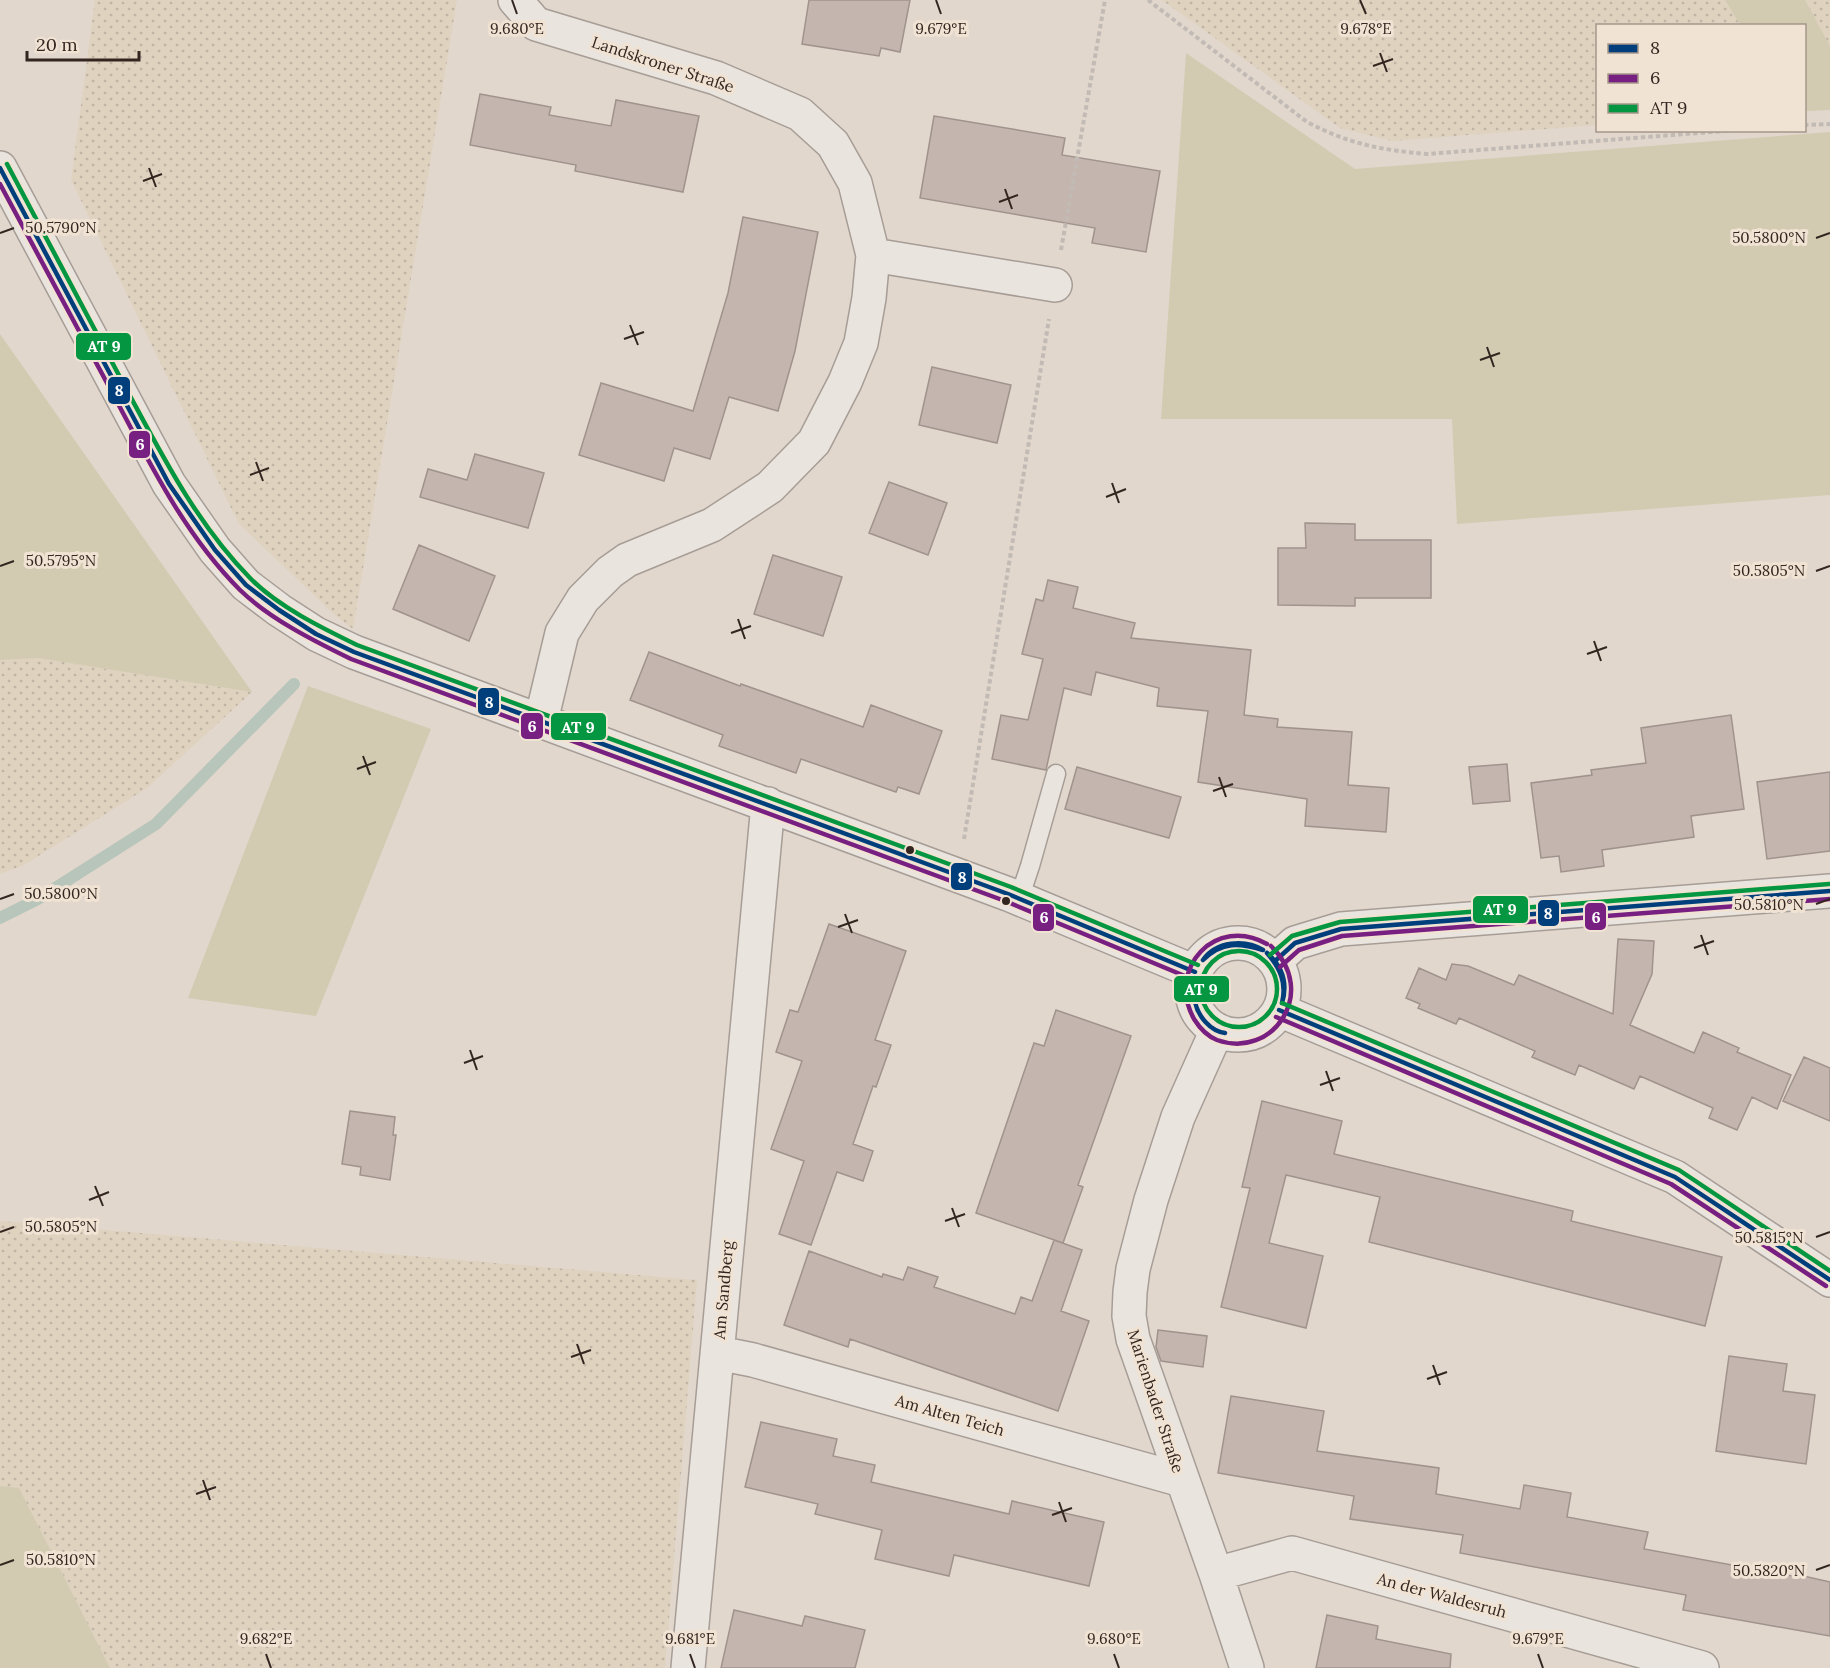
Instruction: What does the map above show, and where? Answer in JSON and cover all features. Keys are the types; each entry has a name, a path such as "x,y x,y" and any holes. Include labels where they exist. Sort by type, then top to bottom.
{"street":[{"name":"Landskroner Straße","path":"515,0 536,24 716,78 800,114 833,144 855,183 873,255 869,298 861,343 845,382 814,442 771,487 712,525 627,560 610,572 582,599 562,633 542,721"},
{"path":"0,168 169,484 215,550 246,585 316,634 354,652 1019,898 1195,972"},
{"path":"873,255 1054,285"},
{"name":"Am Sandberg","path":"688,1668 768,804"},
{"path":"1275,961 1295,943 1341,929 1830,891"},
{"path":"1225,944 1252,945 1265,951 1275,961 1283,976 1284,994 1279,1010 1268,1024 1252,1034 1234,1035 1217,1030 1203,1020 1194,1005 1192,989 1195,972 1202,960 1212,951 1225,944"},
{"path":"1279,1010 1675,1177 1830,1281"},
{"name":"Marienbader Straße","path":"1217,1030 1174,1127 1151,1200 1132,1269 1129,1316 1132,1339 1247,1668"},
{"name":"Am Alten Teich","path":"718,1353 753,1360 1182,1480"},
{"name":"An der Waldesruh","path":"1216,1574 1292,1553 1702,1668"}],"lane":[{"path":"1019,898 1056,774"}],"path":[{"path":"958,875 1054,285 1105,0"},
{"path":"1148,0 1307,122 1333,136 1361,145 1427,154 1711,132"},
{"path":"1806,125 1830,123"}],"shaded area":[{"path":"95,0 457,0 353,629 336,616 239,524 71,180"},
{"path":"1162,0 1725,0 1739,24 1596,24 1596,125 1392,141 1340,128"},
{"path":"1725,0 1805,0 1830,46 1830,110 1806,111 1806,24 1739,24"},
{"path":"1805,0 1830,0 1830,46"},
{"path":"1186,53 1355,169 1830,132 1830,495 1457,524 1452,419 1161,419"},
{"path":"0,334 252,692 38,658 0,660"},
{"path":"38,658 252,692 147,788 24,865 0,874 0,660"},
{"path":"308,686 431,729 316,1016 188,998"},
{"path":"0,1221 697,1280 665,1668 110,1668 19,1488 0,1486"},
{"path":"0,1486 19,1488 110,1668 0,1668"}],"building":[{"path":"809,0 910,0 900,52 881,48 879,56 802,44"},
{"path":"480,94 551,107 549,115 611,126 616,100 699,116 683,192 575,171 576,165 470,145"},
{"path":"934,116 1065,138 1062,155 1160,171 1146,252 1092,243 1095,228 920,198"},
{"path":"743,217 818,232 795,351 778,411 729,397 710,459 674,448 664,481 579,455 601,383 693,411 728,293"},
{"path":"932,367 1011,385 997,443 919,425"},
{"path":"475,454 544,473 528,528 420,497 428,469 467,480"},
{"path":"889,482 947,503 928,555 869,533"},
{"path":"1305,523 1355,524 1355,540 1431,540 1431,598 1355,598 1355,606 1278,605 1278,548 1306,548"},
{"path":"419,545 495,576 469,641 393,609"},
{"path":"773,555 842,577 823,636 754,614"},
{"path":"1048,580 1078,587 1073,608 1135,623 1131,638 1251,650 1244,715 1278,719 1277,727 1352,732 1348,785 1389,788 1386,832 1305,826 1307,799 1198,782 1208,711 1157,706 1159,688 1096,672 1091,695 1064,688 1046,770 992,759 1001,715 1028,720 1043,659 1022,654 1036,599 1043,601"},
{"path":"649,652 740,686 741,684 863,727 871,705 942,731 919,794 898,787 896,792 801,759 796,773 719,746 723,735 630,700"},
{"path":"1731,715 1744,809 1691,816 1694,837 1602,850 1604,866 1561,872 1559,856 1541,858 1531,783 1592,775 1591,770 1646,763 1641,728"},
{"path":"1507,764 1510,801 1473,804 1469,767"},
{"path":"1077,767 1181,797 1169,838 1065,809"},
{"path":"1830,772 1830,851 1767,859 1757,782"},
{"path":"829,924 906,951 875,1040 891,1045 876,1087 873,1086 853,1144 873,1151 863,1181 837,1172 811,1245 779,1234 804,1161 771,1149 802,1061 776,1052 790,1010 798,1012"},
{"path":"1618,939 1654,941 1652,974 1630,1025 1694,1053 1703,1032 1739,1048 1737,1052 1791,1075 1777,1109 1752,1097 1737,1130 1709,1118 1713,1108 1640,1076 1634,1089 1579,1065 1575,1075 1532,1057 1535,1051 1459,1018 1456,1024 1418,1008 1420,1004 1406,998 1419,968 1446,980 1452,964 1468,966 1514,985 1519,975 1613,1014"},
{"path":"1056,1010 1131,1036 1078,1185 1083,1187 1063,1243 976,1213 1034,1043 1044,1046"},
{"path":"1804,1057 1830,1068 1830,1121 1783,1101"},
{"path":"1262,1101 1342,1121 1334,1154 1573,1211 1571,1221 1722,1257 1705,1326 1369,1242 1380,1197 1286,1175 1269,1243 1323,1256 1306,1328 1221,1307 1250,1188 1242,1187"},
{"path":"350,1111 395,1117 393,1135 396,1135 390,1180 360,1175 361,1167 342,1164"},
{"path":"1054,1240 1082,1250 1061,1311 1089,1321 1058,1411 850,1339 848,1347 784,1325 809,1251 882,1277 883,1274 903,1280 908,1267 938,1277 934,1287 1015,1314 1021,1297 1032,1301"},
{"path":"1158,1330 1207,1336 1203,1367 1161,1361 1156,1347"},
{"path":"1729,1356 1787,1364 1783,1391 1815,1395 1806,1464 1716,1451"},
{"path":"1231,1396 1324,1411 1317,1451 1439,1468 1436,1494 1520,1509 1524,1485 1571,1493 1567,1517 1648,1532 1644,1549 1830,1582 1830,1636 1683,1610 1686,1595 1460,1553 1463,1535 1350,1519 1354,1496 1218,1473"},
{"path":"761,1422 837,1439 833,1456 875,1465 871,1482 1009,1514 1012,1501 1104,1522 1089,1586 954,1555 949,1576 875,1559 882,1530 815,1514 818,1504 745,1487"},
{"path":"734,1610 802,1626 805,1616 865,1630 855,1668 721,1668"},
{"path":"1327,1615 1378,1626 1376,1639 1451,1654 1450,1668 1316,1668"}],"waterway":[{"path":"0,918 38,899 156,824 294,684"}],"transit line":[{"path":"7,164 179,484 230,556 250,578 286,607 357,645 1011,887 1198,965"},
{"name":"8","path":"0,168 169,484 215,550 246,585 279,610 316,634 354,652 1008,894 1195,972"},
{"name":"6","path":"0,184 141,447 185,522 220,569 240,590 279,620 351,659 1005,901 1192,979"},
{"path":"1270,955 1292,936 1340,922 1829,884"},
{"name":"8","path":"1275,961 1295,943 1341,929 1830,891"},
{"name":"6","path":"1280,967 1299,950 1342,936 1830,899"},
{"name":"6","path":"1267,944 1248,937 1230,936 1214,942 1201,952 1191,965 1186,982 1187,1000 1196,1022 1213,1038 1237,1044 1256,1040 1271,1031 1283,1018 1290,1001 1291,983 1285,964 1271,946"},
{"name":"8","path":"1203,960 1215,949 1231,944 1248,944 1263,950"},
{"name":"8","path":"1203,960 1217,949 1232,945 1263,950"},
{"path":"1239,951 1253,954 1266,962 1274,975 1277,989 1274,1003 1266,1016 1253,1024 1239,1027 1225,1024 1212,1016 1204,1003 1201,989 1204,975 1212,962 1225,954 1239,951"},
{"name":"8","path":"1267,953 1277,963 1282,975 1284,982 1282,1003"},
{"name":"8","path":"1267,953 1276,964 1283,982 1282,1003"},
{"name":"8","path":"1195,1002 1206,1022 1214,1029 1225,1033"},
{"path":"1282,1003 1679,1170 1830,1271"},
{"name":"8","path":"1279,1010 1675,1177 1830,1280"},
{"name":"6","path":"1276,1017 1671,1184 1826,1286"}]}
